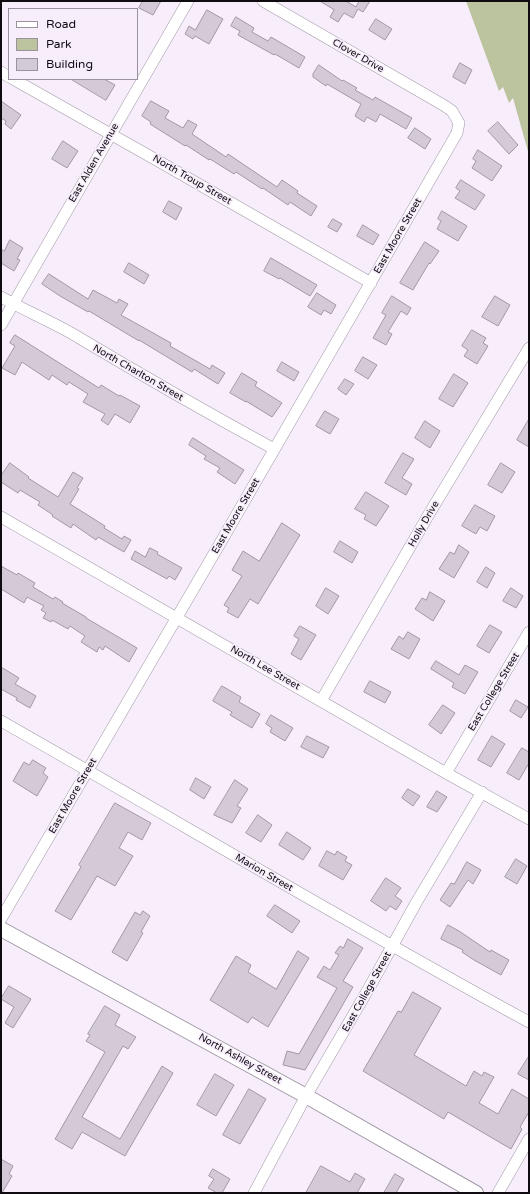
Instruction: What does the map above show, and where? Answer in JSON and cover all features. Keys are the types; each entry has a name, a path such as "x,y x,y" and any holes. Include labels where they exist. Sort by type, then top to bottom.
{"main road":[{"name":"North Ashley Street","path":"1,929 306,1096 476,1193"}],"street":[{"name":"East Alden Avenue","path":"1,325 188,1"},
{"name":"Clover Drive","path":"263,1 445,106 452,112"},
{"name":"North Troup Street","path":"15,80 371,283"},
{"name":"East Moore Street","path":"1,919 457,133 459,122 452,112"},
{"name":"North Charlton Street","path":"1,297 70,333 202,410 274,449"},
{"name":"Holly Drive","path":"321,701 429,514 529,348"},
{"name":"North Lee Street","path":"1,517 446,773 529,819"},
{"name":"East College Street","path":"446,773 529,632"},
{"name":"Marion Street","path":"1,721 306,897 529,1022"},
{"name":"East College Street","path":"254,1193 306,1096 420,896 482,792"},
{"path":"498,1193 529,1139"}],"green space":[{"path":"466,1 529,1 529,155 513,98 509,103 503,87 499,91"}],"building":[{"path":"143,1 161,1 153,15 139,8"},
{"path":"320,1 346,1 356,7 359,1 370,1 363,12 358,9 353,18 344,13 338,22 330,17 334,10"},
{"path":"207,10 223,19 209,44 195,36 193,39 185,34 189,26 195,30"},
{"path":"236,17 254,28 252,32 268,41 271,37 305,57 299,68 238,35 240,31 231,26"},
{"path":"376,19 392,29 385,40 369,30"},
{"path":"460,63 472,70 465,84 453,77"},
{"path":"319,65 342,81 343,80 357,88 355,90 373,100 375,97 412,118 406,129 380,114 376,122 367,117 364,122 355,116 361,104 327,84 326,86 313,77 313,74"},
{"path":"73,80 106,80 115,85 106,100"},
{"path":"1,101 21,115 11,129 5,124 6,121 1,118"},
{"path":"151,101 169,111 165,118 183,128 188,120 197,125 192,134 226,157 228,154 277,187 282,180 298,191 297,193 317,206 311,216 290,202 288,205 236,172 234,174 210,159 209,160 150,124 151,122 142,116"},
{"path":"498,122 518,145 509,154 488,131"},
{"path":"415,128 431,139 425,149 408,138"},
{"path":"63,141 78,151 67,168 52,159"},
{"path":"478,150 502,166 492,181 472,168 476,161 473,159"},
{"path":"461,180 485,195 475,210 455,198 460,191 456,188"},
{"path":"169,201 182,208 176,220 163,212"},
{"path":"442,211 467,226 458,241 437,229 441,221 438,219"},
{"path":"333,219 342,224 337,232 328,227"},
{"path":"363,225 379,235 373,245 357,236"},
{"path":"10,240 23,248 17,259 20,260 14,271 1,263 1,249 4,251"},
{"path":"425,242 439,251 430,264 429,263 413,290 400,283"},
{"path":"271,258 317,285 310,296 280,278 279,279 264,271"},
{"path":"129,263 149,275 144,284 124,272"},
{"path":"49,274 88,299 93,290 117,303 119,299 128,304 121,315 171,343 170,346 210,369 212,365 225,373 218,384 194,369 192,372 89,311 88,312 60,296 42,284"},
{"path":"317,293 336,305 331,314 324,310 321,315 308,307"},
{"path":"392,296 411,308 407,315 401,311 388,332 392,334 386,345 373,338 386,315 382,313"},
{"path":"495,296 510,305 498,326 482,317"},
{"path":"472,330 486,338 483,343 488,346 477,364 464,356 468,350 462,346"},
{"path":"15,335 99,388 101,385 140,406 130,423 115,414 108,425 101,420 105,414 83,402 88,394 69,382 67,385 52,375 49,380 22,362 15,375 2,368 15,346 10,343"},
{"path":"363,357 377,365 368,379 355,371"},
{"path":"282,362 299,372 294,381 277,371"},
{"path":"242,373 257,382 255,386 282,403 272,417 230,393"},
{"path":"454,374 468,383 453,407 439,399"},
{"path":"345,379 354,384 346,395 338,389"},
{"path":"325,411 339,419 330,434 316,426"},
{"path":"529,419 529,447 517,440"},
{"path":"425,421 440,431 430,448 415,438"},
{"path":"193,438 244,470 235,484 217,472 220,468 204,459 206,456 189,445"},
{"path":"403,453 414,459 402,478 412,484 406,495 385,483"},
{"path":"10,463 29,477 28,478 58,497 73,472 83,478 77,488 79,489 70,504 105,526 104,528 122,539 124,536 131,540 124,552 98,537 96,540 73,524 71,528 38,505 40,502 20,490 18,493 1,482 1,476"},
{"path":"501,463 515,472 502,493 488,485"},
{"path":"366,492 389,506 376,526 364,519 366,515 355,509"},
{"path":"475,505 495,516 487,531 480,527 476,534 462,526"},
{"path":"282,523 300,535 258,604 250,599 238,618 227,612 229,608 224,605 242,576 232,570 243,551 259,561"},
{"path":"340,541 358,552 352,563 334,552"},
{"path":"459,545 469,552 454,578 439,569 450,552 454,554"},
{"path":"150,548 158,552 157,554 182,568 175,580 169,576 167,579 131,559 135,551 145,557"},
{"path":"1,566 17,575 18,573 35,583 33,587 53,599 55,597 86,618 137,648 129,662 105,646 103,650 99,647 97,652 81,642 85,636 70,626 68,629 52,620 51,622 43,618 46,613 41,610 44,606 27,597 24,603 1,589"},
{"path":"486,567 495,573 487,588 477,582"},
{"path":"326,588 339,596 328,614 316,606"},
{"path":"511,588 523,596 516,608 503,601"},
{"path":"430,592 445,601 433,621 415,609 422,598 426,600"},
{"path":"490,625 502,632 489,653 477,646"},
{"path":"300,626 316,635 301,660 291,654 299,639 294,636"},
{"path":"408,632 420,639 409,659 391,649 399,636 403,639"},
{"path":"436,661 459,675 465,665 478,672 465,694 452,687 454,683 431,669"},
{"path":"1,667 19,678 15,684 36,696 30,708 16,700 17,698 1,689"},
{"path":"370,681 391,692 385,703 364,692"},
{"path":"222,686 241,697 239,702 260,714 252,728 230,715 232,712 213,701"},
{"path":"516,700 528,707 521,718 510,711"},
{"path":"443,705 455,713 441,734 429,725"},
{"path":"271,715 293,728 285,741 270,732 272,728 266,724"},
{"path":"307,736 329,747 323,758 301,747"},
{"path":"492,736 505,744 491,767 478,760"},
{"path":"522,748 529,752 529,763 519,780 507,773"},
{"path":"33,760 46,768 43,773 48,777 37,796 13,781 24,762 29,765"},
{"path":"196,778 211,787 204,799 190,790"},
{"path":"235,780 248,789 237,806 241,808 232,823 214,815"},
{"path":"408,789 420,796 413,806 402,798"},
{"path":"437,791 447,797 437,812 427,807"},
{"path":"115,803 151,823 142,840 128,832 119,848 133,856 115,886 97,876 71,920 55,911 81,867 79,865"},
{"path":"258,815 272,825 261,842 246,833"},
{"path":"287,832 311,848 303,860 279,845"},
{"path":"327,851 335,855 337,851 347,857 345,861 352,865 343,880 319,866"},
{"path":"516,859 527,866 517,884 505,877"},
{"path":"467,862 481,870 473,884 468,880 450,907 440,900 451,883 454,884"},
{"path":"386,878 401,888 395,896 402,901 396,910 390,906 386,911 371,901"},
{"path":"275,905 300,921 292,933 267,916"},
{"path":"143,911 150,916 141,932 143,933 127,961 112,952 135,912 140,915"},
{"path":"448,925 490,952 491,950 509,960 501,975 474,960 462,952 463,950 441,939"},
{"path":"348,939 363,948 343,981 353,987 305,1070 283,1065 287,1051 299,1054 337,988 317,977 324,966 330,970 339,955 335,953 340,946 343,948"},
{"path":"298,951 309,958 268,1027 252,1017 248,1023 210,1000 236,956 251,965 248,972 276,989"},
{"path":"9,986 31,999 13,1028 5,1023 14,1007 1,999"},
{"path":"413,992 441,1008 414,1055 466,1086 474,1071 482,1076 484,1072 494,1077 479,1103 498,1114 512,1089 529,1099 529,1112 520,1127 522,1129 511,1149 448,1112 444,1119 363,1071 398,1011 401,1012"},
{"path":"105,1006 120,1015 115,1025 136,1037 128,1049 123,1046 82,1117 120,1139 162,1066 173,1073 125,1156 82,1132 72,1149 55,1139 105,1052 86,1041 90,1035 88,1034"},
{"path":"529,1056 529,1080 518,1074"},
{"path":"215,1074 234,1085 216,1116 197,1105"},
{"path":"249,1089 266,1099 240,1144 223,1135"},
{"path":"1,1159 13,1166 9,1174 12,1176 2,1193 1,1193"},
{"path":"321,1166 350,1182 355,1173 365,1179 357,1193 306,1193"},
{"path":"213,1169 230,1179 222,1193 217,1193 208,1188 214,1179 209,1176"},
{"path":"395,1174 404,1179 396,1193 384,1193"}]}
